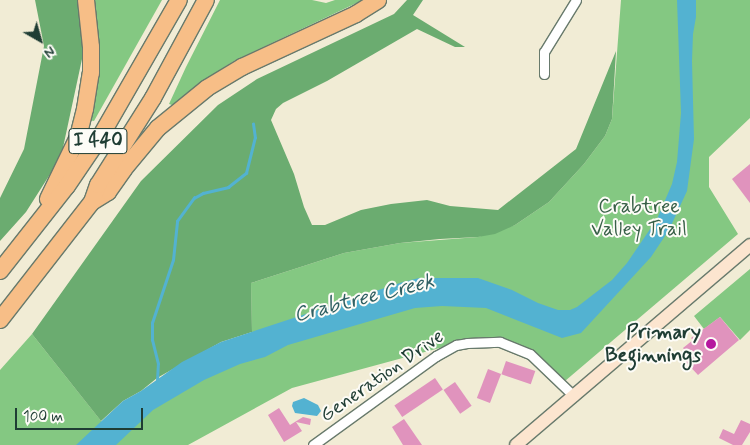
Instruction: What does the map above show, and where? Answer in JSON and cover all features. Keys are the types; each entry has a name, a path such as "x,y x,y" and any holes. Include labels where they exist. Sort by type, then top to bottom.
{"highway":[{"path":"31,232 78,137 85,109 91,73 92,48 86,0"},
{"name":"I 440","path":"0,271 67,186 103,132 179,0"},
{"name":"I 440","path":"0,320 47,263 92,202 98,185 153,98 206,0"},
{"path":"92,202 108,192 124,169 158,128 206,88 250,63 356,14 378,0"}],"main road":[{"path":"516,445 750,245"}],"street":[{"path":"544,74 544,52 576,0"},
{"name":"Generation Drive","path":"313,445 436,356 456,345 500,342 530,354 574,396"}],"green space":[{"path":"35,0 79,0 85,45 61,157 26,212 0,241 0,198 24,149 44,46"},
{"path":"90,0 162,0 94,121 88,120"},
{"path":"220,0 312,0 326,3 335,0 363,0 234,61 172,105 169,104"},
{"path":"407,0 423,0 413,15 465,47 455,47 417,29 327,81 283,103 276,109 271,120 294,174 304,207 312,225 325,225 361,210 427,200 450,206 498,210 576,149 616,51 612,119 605,136 584,164 549,202 515,225 495,234 400,243 344,253 251,283 252,332 221,342 157,378 141,391 123,401 101,421 32,334 141,181 218,105 257,79 394,14"},
{"name":"Crabtree Valley Trail","path":"621,0 750,0 750,118 709,157 709,187 738,234 565,381 513,347 480,337 292,388 188,445 0,445 0,370 32,334 113,436 136,411 252,345 251,283 344,253 400,243 478,237 515,225 549,202 584,164 605,136 612,119"},
{"path":"750,269 750,330 740,340 720,317 704,329 694,316"}],"water":[{"name":"Crabtree Creek","path":"677,0 696,0 692,61 694,139 687,191 669,230 651,257 581,333 562,338 486,308 442,306 415,308 288,345 265,357 240,364 204,380 153,410 116,445 76,445 123,401 141,391 182,362 221,342 403,282 419,278 478,278 558,310 570,310 577,307 612,280 627,263 657,219 672,184 677,162 681,113"},
{"path":"304,398 318,405 321,411 317,416 295,413 292,406 293,402"}],"building":[{"path":"750,164 750,203 732,179"},
{"name":"Primary Beginnings","path":"720,317 739,340 698,375 684,360 689,356 683,348 693,340 691,338"},
{"path":"506,361 535,371 531,384 501,374"},
{"path":"488,369 501,374 490,403 477,398"},
{"path":"435,378 443,390 402,417 394,405"},
{"path":"455,382 472,406 460,414 444,390"},
{"path":"279,408 290,425 303,417 311,419 310,425 296,422 302,431 284,442 268,415"},
{"path":"404,419 422,445 403,445 392,427"},
{"path":"741,420 750,424 750,432 742,445 733,445 719,438 723,429 734,434"}],"waterway":[{"path":"157,381 158,364 152,340 152,323 173,260 177,221 194,198 203,193 228,187 246,173 255,138 253,124"}],"place":[{"name":"Primary Beginnings","path":"711,344"}]}
